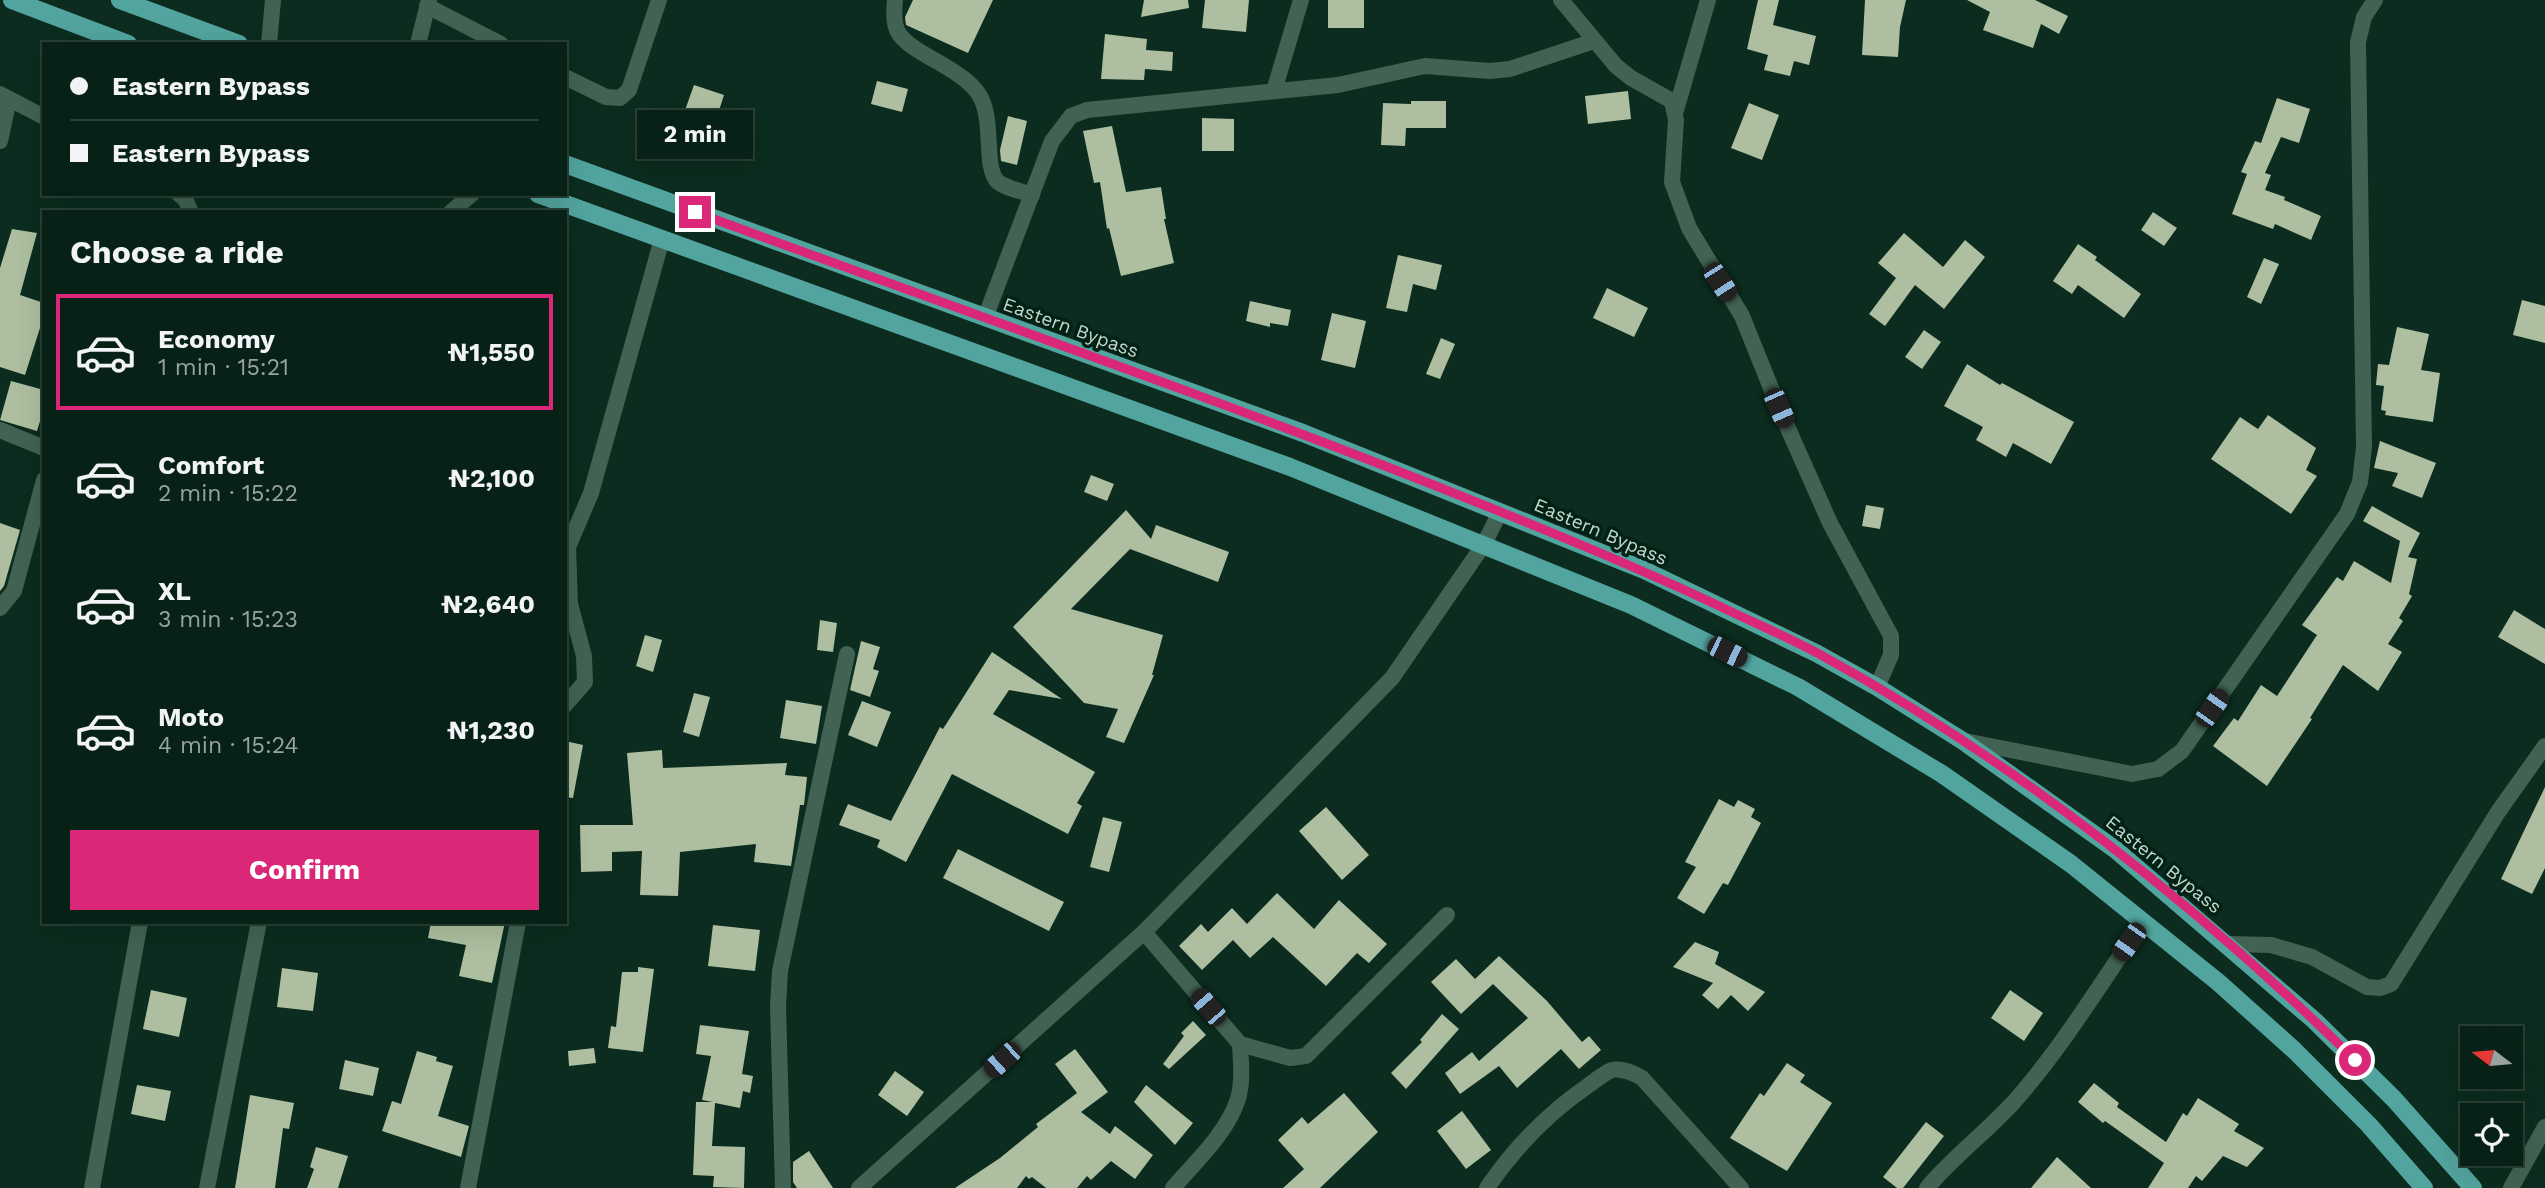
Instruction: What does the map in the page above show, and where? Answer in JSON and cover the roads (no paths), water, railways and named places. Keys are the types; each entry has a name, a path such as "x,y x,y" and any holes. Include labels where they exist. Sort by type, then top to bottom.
{"main road":[{"path":"12,0 123,42"},
{"path":"120,0 234,42"},
{"name":"Eastern Bypass","path":"567,165 1303,433 1644,570 1816,653 1878,687 1963,741 2116,850 2315,1021 2385,1089 2473,1188"},
{"path":"543,196 1290,467 1632,605 1798,687 1942,774 2071,864 2218,982 2294,1051 2369,1125 2424,1188"}],"street":[{"path":"269,42 273,0"},
{"path":"567,78 606,97 620,98 629,90 659,0"},
{"path":"895,0 897,31 905,40 962,76 979,93 988,114 993,174 998,183 1031,195"},
{"path":"1274,91 1301,0"},
{"path":"1561,0 1616,66 1631,78 1672,101 1676,110"},
{"path":"1708,0 1676,110 1672,182 1689,228 1742,316 1830,523 1891,636 1891,654 1878,687"},
{"path":"1963,741 2132,774 2158,769 2182,751 2347,514 2360,482 2364,447 2358,42 2364,18 2375,0"},
{"path":"418,42 428,3 497,42"},
{"path":"985,318 1052,141 1071,116 1087,110 1338,85 1425,66 1490,71 1510,69 1594,41"},
{"path":"0,141 5,97 42,116"},
{"path":"453,210 470,196"},
{"path":"567,703 585,682 584,656 570,604 568,547 592,493 662,239"},
{"path":"0,430 42,447"},
{"path":"0,608 14,591 42,487"},
{"path":"859,1188 1144,932 1392,678 1484,544 1500,512"},
{"path":"783,1188 778,1006 780,971 847,654"},
{"path":"2228,944 2272,945 2312,957 2367,987 2380,988 2391,984 2498,812 2545,746"},
{"path":"1144,932 1240,1044 1290,1058 1306,1056 1447,915"},
{"path":"1927,1188 1961,1151 2010,1106 2046,1061 2143,922"},
{"path":"92,1188 140,924"},
{"path":"207,1188 259,924"},
{"path":"468,1188 518,924"},
{"path":"1173,1188 1222,1129 1237,1100 1242,1073 1240,1044"},
{"path":"1487,1188 1521,1143 1563,1102 1609,1071 1619,1070 1632,1072 1642,1079 1741,1188"},
{"path":"2511,1188 2545,1127"}]}
